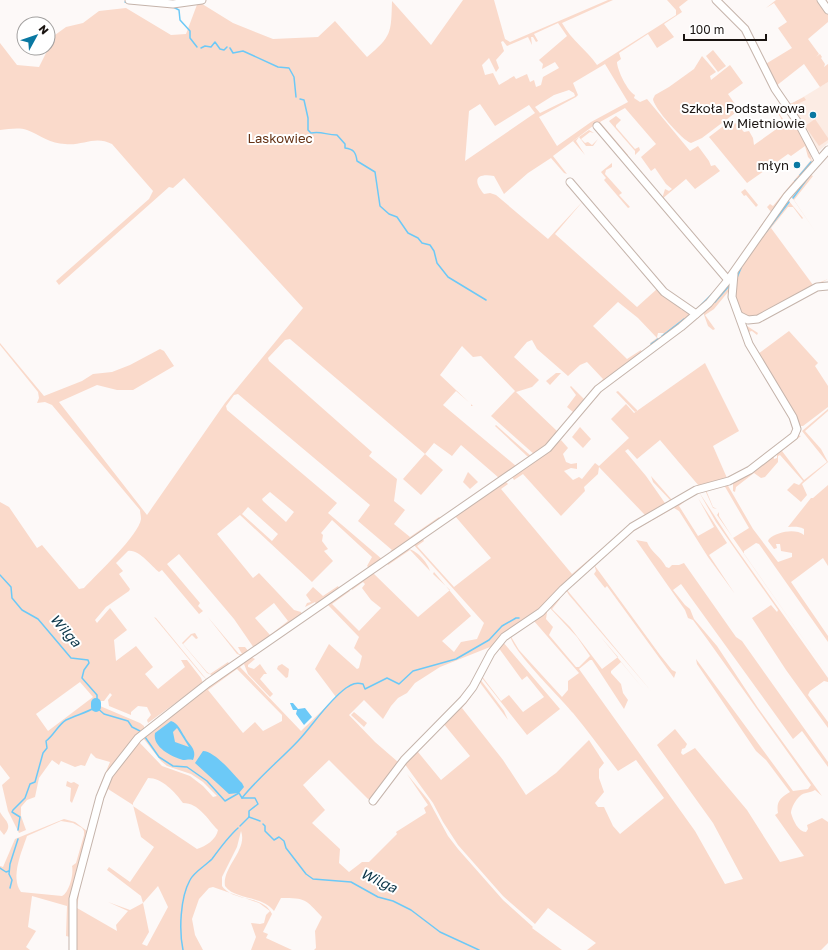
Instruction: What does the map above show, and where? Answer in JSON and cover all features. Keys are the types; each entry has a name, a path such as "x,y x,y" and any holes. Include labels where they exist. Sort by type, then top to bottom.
{"street":[{"path":"129,0 173,4 202,0"},
{"path":"716,0 744,29 775,89 799,124 818,160"},
{"path":"821,0 828,10"},
{"path":"597,126 728,280"},
{"path":"73,950 73,899 100,797 110,775 138,738 208,684 536,458 557,440 598,389 696,314 728,280 783,201 828,150"},
{"path":"570,182 664,292 696,314"},
{"path":"373,801 404,760 464,700 490,653 504,637 541,612 563,589 632,527 696,490 729,481 750,470 794,436 797,430 795,422 748,344 743,332 740,316 732,297 735,270"},
{"path":"740,316 748,320 758,319 817,287 828,286"}],"shaded area":[{"name":"Szkoła Podstawowa w Mietniowie","path":"828,82 828,143 818,152 790,105"}],"green space":[{"name":"Laskowiec","path":"151,0 202,0 199,2 233,23 273,39 318,37 335,21 367,57 386,38 390,27 392,1 431,45 463,0 494,0 505,39 510,42 608,0 613,0 562,23 570,35 597,65 676,15 676,10 667,0 688,0 679,7 682,12 664,24 674,37 657,48 648,34 619,53 621,59 617,62 617,66 629,90 635,95 634,98 640,102 647,99 690,151 698,146 711,166 715,165 720,171 695,189 686,179 662,199 665,189 669,191 672,189 666,184 655,168 651,171 641,157 656,144 625,108 600,122 628,155 625,157 593,126 553,156 567,174 564,173 551,158 528,173 504,194 494,176 488,175 480,177 477,182 484,194 490,193 496,195 548,239 584,200 555,234 637,307 657,289 680,306 681,310 683,309 692,315 666,336 663,333 658,333 657,337 659,340 652,345 650,343 657,338 638,318 618,302 593,326 627,359 641,350 642,353 589,394 603,379 587,362 580,365 568,376 537,349 532,340 527,342 514,357 539,380 532,387 516,392 557,431 566,421 559,433 535,455 491,416 515,391 481,356 473,357 462,346 440,375 469,403 456,391 443,405 516,466 499,478 461,445 452,456 434,443 425,454 290,339 285,340 268,358 269,361 372,452 369,456 397,479 394,501 405,510 394,524 410,537 439,517 441,519 393,552 390,551 392,550 358,521 370,505 238,394 234,395 226,406 227,410 337,503 328,513 383,560 369,568 367,566 372,557 332,520 321,533 323,535 322,541 328,549 324,551 333,561 312,582 240,515 217,534 253,578 259,573 294,610 301,612 302,616 254,648 234,619 179,554 167,564 200,603 198,606 203,611 199,614 162,570 159,572 141,555 128,551 116,563 123,571 119,574 130,589 106,607 95,620 97,623 110,608 127,630 114,640 116,661 136,646 153,667 145,674 158,689 185,667 181,660 187,660 201,678 203,683 148,723 147,720 151,715 147,707 138,706 131,712 131,715 109,706 108,700 112,695 110,693 104,701 100,701 100,706 140,723 144,726 144,730 99,788 110,762 96,758 91,753 85,766 81,765 75,767 61,761 59,765 52,760 39,778 35,797 27,800 21,807 21,816 26,830 19,833 8,811 2,785 10,778 0,765 0,502 9,507 37,548 42,545 79,589 84,588 126,544 139,526 141,518 140,510 52,405 45,402 37,403 39,398 38,392 0,345 0,343 44,396 82,381 93,374 112,372 130,365 160,349 164,351 174,366 133,390 117,390 97,385 59,402 147,515 225,403 303,308 184,178 173,188 169,187 59,285 56,281 149,199 153,191 112,144 106,141 100,140 78,144 60,144 24,129 14,128 0,130 0,43 17,65 39,67 44,56 56,56 56,34 66,27 83,23 99,11 126,8 171,35 186,34 198,2","holes":["558,23 567,36 539,60 543,64 542,69 555,62 559,68 543,77 541,85 536,87 534,80 530,82 527,74 516,79 514,76 499,85 493,73 485,75 482,65 489,58 496,72 499,68 496,60 504,51 501,42 503,41 507,46 528,37 532,45 531,37 533,37 536,42 538,41 534,34","605,64 628,102 591,122 557,146 539,117 576,97 578,95 573,83","569,90 574,93 575,96 540,113 535,107 554,95","480,104 495,126 529,105 535,113 465,161 469,111","270,492 294,512 286,522 262,499","248,507 278,534 272,541 242,514","274,603 288,621 270,635 255,618","80,682 93,697 48,731 36,714"]},
{"path":"776,0 819,0 828,12 828,22 808,39 819,54 816,57 820,54 822,57 821,58 825,64 824,67 828,64 828,82 820,87 804,64 776,86 764,65 792,48 778,28 787,22 774,3 766,8"},
{"path":"713,50 726,66 718,72 706,56"},
{"path":"702,56 716,72 710,76 711,80 730,65 743,83 728,94 739,110 702,138 691,143 687,141 669,123 654,103 653,99 655,95 694,69"},
{"path":"782,92 790,104 804,97 806,100 791,107 781,96"},
{"path":"782,107 784,108 778,112 783,119 780,122 781,118 776,111"},
{"path":"785,108 787,109 807,140 812,161 760,229 759,228 771,212 767,207 770,204 773,206 811,160 808,157 805,146 791,156 788,154 747,183 709,137 730,121 737,124 744,132 749,131 753,138 754,145 792,118"},
{"path":"616,116 621,120 616,127 635,149 639,147 640,150 635,155 635,151 609,121"},
{"path":"815,119 828,138 828,140 819,146 805,126"},
{"path":"589,130 594,133 590,132 581,139 585,143 588,142 592,145 598,139 593,146 586,146 579,137 576,141 585,155 573,141"},
{"path":"612,163 612,167 606,170 605,174 622,193 619,195 630,207 628,208 604,180 606,178 601,172"},
{"path":"809,174 813,176 794,200 817,234 791,196"},
{"path":"745,189 758,205 756,207 746,195 744,196 741,192"},
{"path":"788,200 803,218 802,219 793,207 788,207 771,228 813,285 828,279 763,315 745,317 738,310 734,300 736,275"},
{"path":"730,283 732,307 728,292 714,309 705,315 715,329 713,330 708,326 703,312"},
{"path":"744,324 758,333 757,335 752,331 748,332 758,354 789,331 818,363 815,366 828,386 828,407 803,426 800,426 787,400 756,355"},
{"path":"705,363 739,431 713,446 727,478 739,472 735,476 699,486 660,440 637,459 628,449 625,451 646,476 667,506 639,522 636,520 645,515 599,467 598,474 584,487 585,491 561,516 523,474 514,480 512,477 539,459 561,440 568,448 563,454 566,462 571,464 577,463 577,469 571,468 564,471 573,480 579,477 582,479 595,463 599,466 629,438 611,419 626,404 634,413"},
{"path":"556,373 561,373 550,385 546,381"},
{"path":"571,386 584,399 568,419 573,412 567,407 576,395 570,387"},
{"path":"618,391 637,411 635,412 616,392"},
{"path":"828,409 828,411 805,431 821,449 828,462 802,484 807,495 801,502 787,490 794,483 799,485 803,481 780,455 778,456 778,462 765,477 761,478 754,473 736,487 735,492 733,491 733,482 773,455 774,459 777,458 777,453 797,435 801,436 782,451 804,480 827,462 802,431"},
{"path":"496,425 532,458 527,456 495,426"},
{"path":"580,427 591,439 583,448 572,437"},
{"path":"425,454 443,470 421,495 403,479"},
{"path":"468,472 478,482 470,489 463,482"},
{"path":"651,476 672,500 672,502 653,482"},
{"path":"506,482 508,484 501,489 572,574 612,540 613,541 547,605 515,626 476,675 490,647 440,667 415,683 407,693 398,698 383,719 364,700 349,715 375,742 398,762 373,798 368,799 329,760 303,785 325,810 312,823 340,849 339,863 349,872 362,862 369,862 397,834 396,832 426,813 424,808 428,805 407,774 429,801 448,836 458,849 503,900 533,927 532,928 562,950 314,950 316,948 315,931 322,917 308,903 296,898 281,898 274,911 262,902 235,894 225,886 227,872 241,845 241,831 237,847 222,877 222,886 231,893 213,887 209,888 199,899 192,919 195,935 203,950 74,950 77,892 79,894 77,908 117,931 116,925 128,911 108,902 130,910 143,903 141,896 107,870 109,867 130,882 154,847 141,837 133,806 197,849 210,842 217,834 218,830 202,812 194,806 183,803 168,786 158,780 148,778 133,805 108,789 104,798 102,797 112,774 139,742 162,766 190,776 203,786 213,797 217,796 203,782 191,774 167,766 161,761 143,738 178,711 194,696 251,657 255,659 248,665 248,667 254,669 260,664 267,674 264,674 260,679 273,694 270,697 248,674 244,664 240,667 301,731 336,697 315,669 329,644 357,669 359,668 362,656 354,648 359,637 328,605 349,590 350,591 332,604 359,631 381,608 371,600 362,588 365,584 363,582 352,590 352,587 373,573 418,617 449,590 471,616 442,641 454,652 461,642 477,639 484,623 414,545 423,539 424,541 417,546 454,587 491,558 455,516","holes":["237,669 282,715 282,721 263,731 255,722 243,733 208,690","158,886 168,907 147,946 142,944 149,932 143,903"]},
{"path":"727,484 753,529 778,562 792,557 792,553 781,551 780,544 776,544 777,548 774,549 768,541 769,539 777,534 791,531 804,535 804,529 798,527 788,527 811,498 813,498 828,485 828,566 823,558 791,582 828,636 828,642 759,544 756,543 744,551 744,554 733,538 749,528 724,485 706,490 713,507 717,509 713,508 705,490"},
{"path":"699,492 731,541 828,678 828,682 824,681 810,691 808,695 828,722 828,728 786,670 752,618 771,605 777,612 778,610 716,522"},
{"path":"698,498 727,543 709,555 735,594 708,557 679,511 674,508 653,520 653,518 683,500 684,502 679,506 698,536 714,527"},
{"path":"719,512 719,516 732,537 717,515"},
{"path":"651,519 651,521 630,533 615,546 614,549 611,549 595,566 660,655 672,670 676,672 674,678 607,586 605,588 594,574 596,571 594,564 630,531"},
{"path":"636,540 647,542 666,567 669,568 672,565 684,563 736,637 742,641 828,762 828,767 802,731 793,739 681,584 673,590 690,609 694,619 717,646 758,708 822,796 815,790 802,795 797,799 791,813 796,825 801,830 806,832 808,829 807,825 822,818 828,822 828,943 821,950 587,950 596,943 548,908 535,924 503,896 458,845 433,803 404,763 418,748 418,752 441,780 470,756 443,723 468,696 471,697 462,708 503,760 526,795 556,773 589,740 604,763 599,769 599,778 604,792 595,803 598,807 604,807 613,826 620,834 664,798 636,760 618,771 585,727 519,652 510,635 519,650 562,697 568,690 568,681 579,673 534,621 545,610 547,612 546,619 553,627 549,635 576,667 579,667 590,656 577,637 549,607 557,598 560,599 552,609 570,627 602,669 617,657 645,691 621,662 611,671 611,673 621,684 623,693 628,700 624,709 592,660 579,669 695,831 725,884 743,879 713,823 657,745 675,729 687,744 685,748 682,749 681,753 683,755 695,748 747,810 780,862 804,856 775,815 778,813 778,803 790,792 766,760 756,751 697,664 696,659 793,791 808,789 811,785 707,639 693,620 688,618 685,610"},
{"path":"407,549 410,550 388,565 387,563"},
{"path":"410,550 414,551 427,564 430,571"},
{"path":"434,572 446,586 433,574"},
{"path":"338,586 340,590 317,605 315,602 305,607 307,603 311,602 306,595 313,587 323,596"},
{"path":"567,590 651,691 569,595"},
{"path":"207,616 239,654 242,654 238,647 245,647 249,652 242,656 237,654"},
{"path":"154,617 156,618 207,680 202,675"},
{"path":"195,633 198,638 196,639 192,635 183,644 207,672 210,674 228,662 230,665 214,676 207,673 182,643 191,634"},
{"path":"600,636 618,657 617,657"},
{"path":"503,642 560,709 527,735 481,675 501,701 509,695 523,712 544,697 527,676 522,680 498,647"},
{"path":"282,664 289,669 288,677 286,678 277,669 278,666"},
{"path":"480,679 504,711 508,720 478,680"},
{"path":"354,712 367,723 364,727 351,715"},
{"path":"67,781 71,783 74,782 79,785 72,803 70,801 71,788 66,786"},
{"path":"0,812 8,825 7,831 4,835 0,830"},
{"path":"64,819 75,822 87,831 70,937 66,936 67,906 32,896 28,927 36,931 26,947 30,950 0,950 0,866 3,867 15,839","holes":["61,821 73,823 82,828 84,835 76,863 72,866 72,878 65,894 62,896 21,892 18,886 17,872 20,856 27,836"]},
{"path":"245,898 262,904 270,911 259,903"},
{"path":"270,911 272,914 263,932 268,934 266,938 292,950 251,950 256,937 251,923 264,923 266,915"}],"water":[{"path":"290,703 293,703 298,709 305,708 312,717 304,725 296,714 297,710 293,710"},
{"path":"171,721 176,724 192,747 194,753 193,760 183,760 164,751 157,743 155,733","holes":["177,728 189,747 175,742 173,732"]},
{"path":"203,751 208,752 219,759 242,783 244,787 239,793 229,794 195,763"}],"waterway":[{"path":"125,2 139,4"},
{"path":"173,7 179,10 180,20 190,31 190,38 197,47"},
{"path":"201,48 205,46 211,47 215,42 220,49 224,50 227,47"},
{"path":"230,48 233,53 243,51 278,67 289,68 294,77 296,97"},
{"path":"300,99 304,100 308,118 308,130 311,133 318,132 337,135 345,144 345,148 351,149 354,152 357,161 375,172 380,206 389,214 397,217 408,233 418,238 422,243 430,245 434,251 437,263 448,277 486,300"},
{"path":"800,175 811,162"},
{"path":"793,198 810,175"},
{"path":"766,232 789,202"},
{"path":"736,280 741,268"},
{"path":"715,302 729,286"},
{"path":"696,310 712,294"},
{"path":"662,336 684,319"},
{"path":"651,344 658,339"},
{"name":"Wilga","path":"0,575 11,587 12,598 22,610 38,619 71,658 88,660 89,663 84,670 82,678 97,695 97,699"},
{"path":"242,798 255,783 298,741 327,706 352,684 363,684 365,689 387,678 399,684 413,671 456,659 489,640 502,626 516,618 519,618"},
{"path":"18,830 20,817 12,812 25,798 30,784 35,782 43,753 47,748 46,741 63,722 96,707 104,714 128,721 132,727 140,731"},
{"name":"Wilga","path":"145,737 159,757 173,766 187,767 207,781 225,801 239,793 242,798 255,798 258,804 249,811 249,817"},
{"name":"Wilga","path":"249,817 260,821"},
{"path":"240,826 249,817"},
{"name":"Wilga","path":"263,824 265,826 265,831 274,840 279,837 284,841 286,848 306,874 313,879 351,882 378,897 393,901 411,910 440,932 479,950"},
{"path":"183,950 181,915 184,896 190,880 194,874 212,859 227,839 238,828"},
{"path":"10,888 12,880 9,874 10,864 18,839"},
{"path":"0,868 6,872 9,871"}],"place":[{"name":"Szkoła Podstawowa w Mietniowie","path":"813,115"},
{"name":"młyn","path":"797,165"}]}
